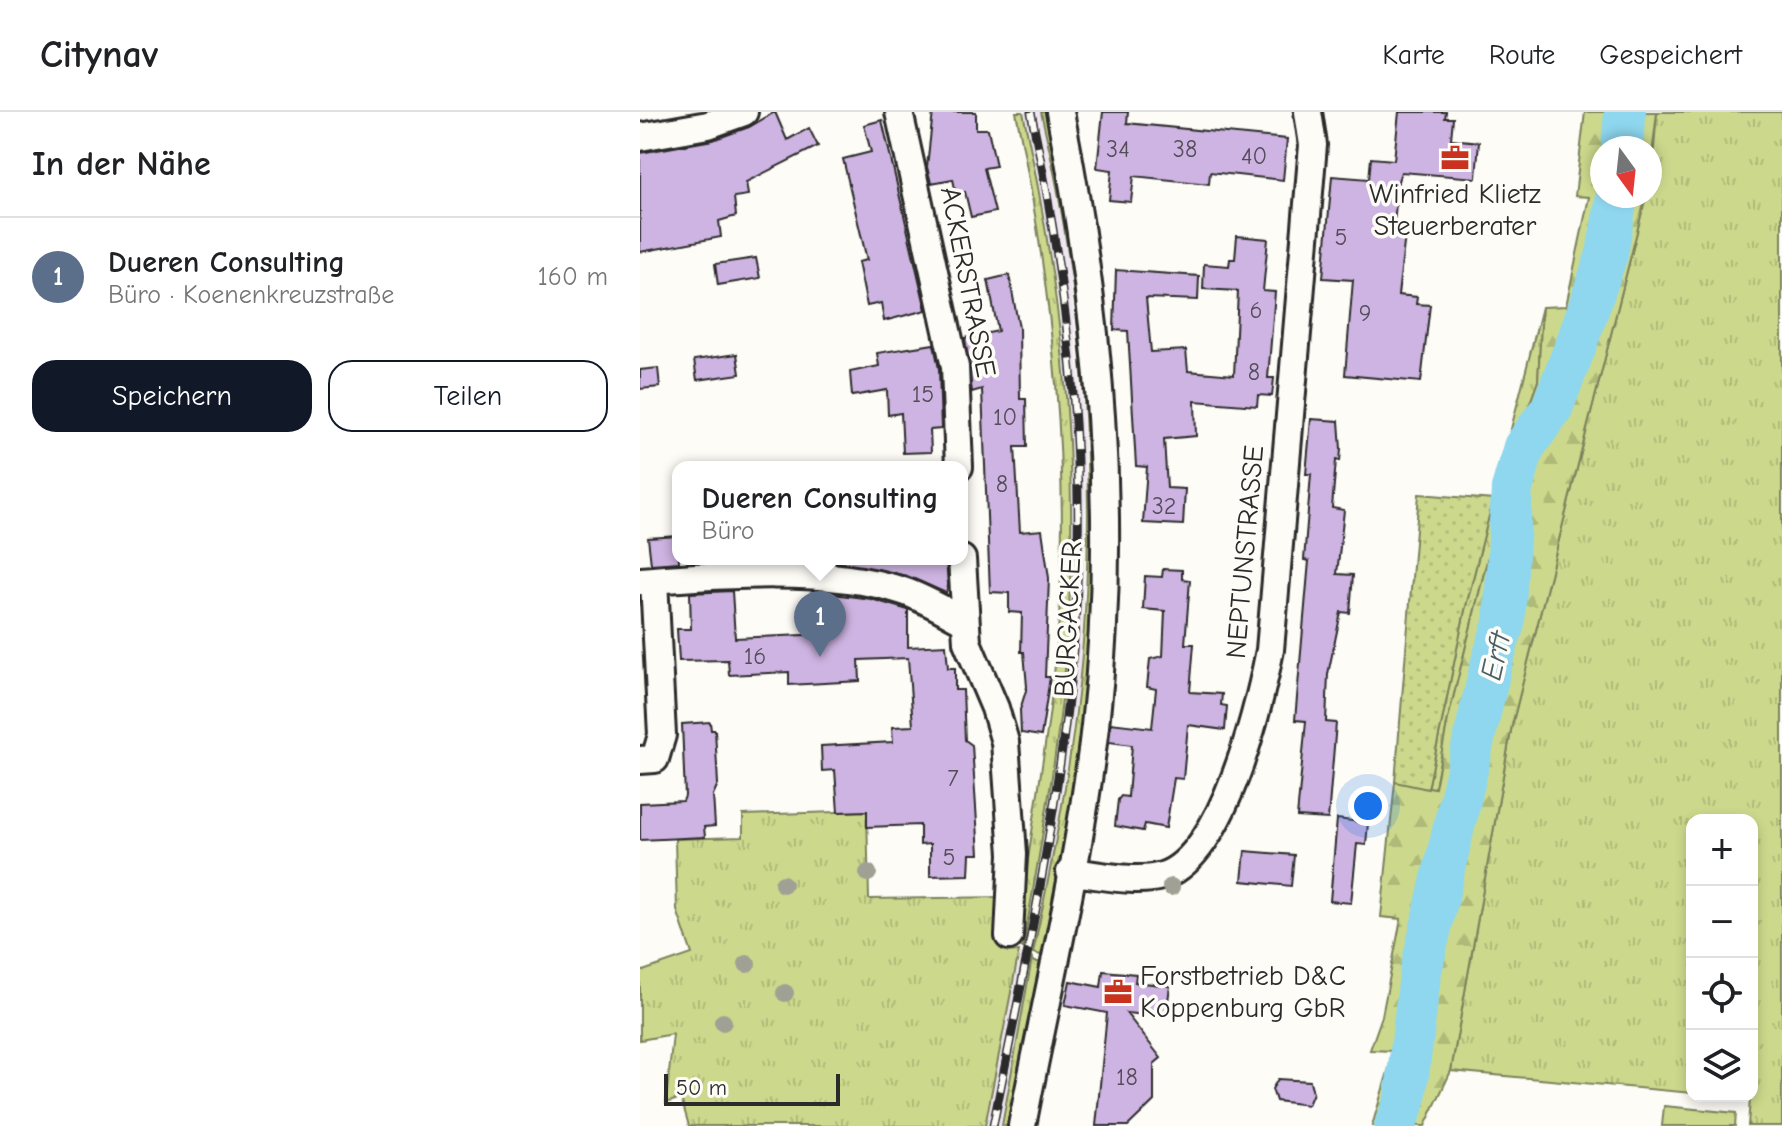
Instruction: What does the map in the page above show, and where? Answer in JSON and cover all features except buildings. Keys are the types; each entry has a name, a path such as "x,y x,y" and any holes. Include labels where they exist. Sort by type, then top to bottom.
{"street":[{"path":"640,137 708,125 744,112"},
{"name":"ACKERSTRASSE","path":"899,112 955,367 959,461"},
{"name":"BURGACKER","path":"1022,1126 1070,872 1097,695 1104,477 1101,386 1092,294 1060,112"},
{"name":"NEPTUNSTRASSE","path":"1070,872 1156,877 1179,867 1202,839 1221,807 1252,730 1270,650 1313,145 1308,112"},
{"path":"962,565 967,642 995,708 1005,742 1013,854 1009,936"},
{"path":"640,760 655,759 662,735 647,581 812,577 858,580 904,592 964,621"}],"shaded area":[{"path":"1023,112 1041,112 1068,256 1082,405 1086,493 1081,667 1050,872 1033,953 1023,948 1051,786 1063,690 1069,614 1072,486 1059,305"},
{"path":"1019,951 1032,958 1002,1126 985,1126"}],"green space":[{"path":"1016,112 1023,112 1047,237 1063,360 1071,484 1069,612 1062,697 1023,948 1017,945 1058,632 1062,501 1060,435 1048,305"},
{"path":"1041,112 1050,112 1075,236 1097,511 1083,746 1045,956 1033,953 1073,738 1086,597 1088,528 1087,458 1077,318"},
{"path":"1585,112 1657,112 1654,136 1590,136 1590,208 1643,208 1512,725 1451,1071 1425,1126 1372,1126 1394,1051 1370,1050 1382,1016 1401,919 1381,917 1395,782 1435,788 1448,719 1517,439 1538,381 1542,307 1566,306 1589,197 1575,196"},
{"path":"1657,112 1782,112 1782,1126 1748,1126 1750,1102 1758,1102 1758,814 1686,814 1686,1092 1451,1071 1512,725 1643,208 1662,208 1662,136 1655,136"},
{"path":"1542,307 1538,381 1517,439 1448,719 1435,788 1428,789 1465,610"},
{"path":"1419,494 1493,500 1465,610 1428,789 1395,782"},
{"path":"867,811 869,899 1006,897 1008,952 1019,951 985,1126 689,1126 681,1098 666,1103 673,1034 640,1040 640,972 692,954 677,910 675,839 743,837 743,815"},
{"path":"1032,958 1034,962 1044,962 1012,1126 1002,1126"},
{"path":"1664,1106 1736,1113 1735,1126 1662,1126"}],"waterway":[{"name":"Erft","path":"1623,136 1625,112"},
{"name":"Erft","path":"1395,1126 1405,1100 1420,975 1491,665 1504,623 1512,489 1524,447 1552,408 1577,342 1607,254 1615,208"}],"railway":[{"path":"993,1126 1038,900 1057,786 1076,601 1078,531 1073,390 1056,251 1031,112"}],"place":[{"name":"Winfried Klietz Steuerberater","path":"1455,158"},
{"name":"Dueren Consulting","path":"820,657"},
{"name":"Forstbetrieb D&C Koppenburg GbR","path":"1118,992"}]}
